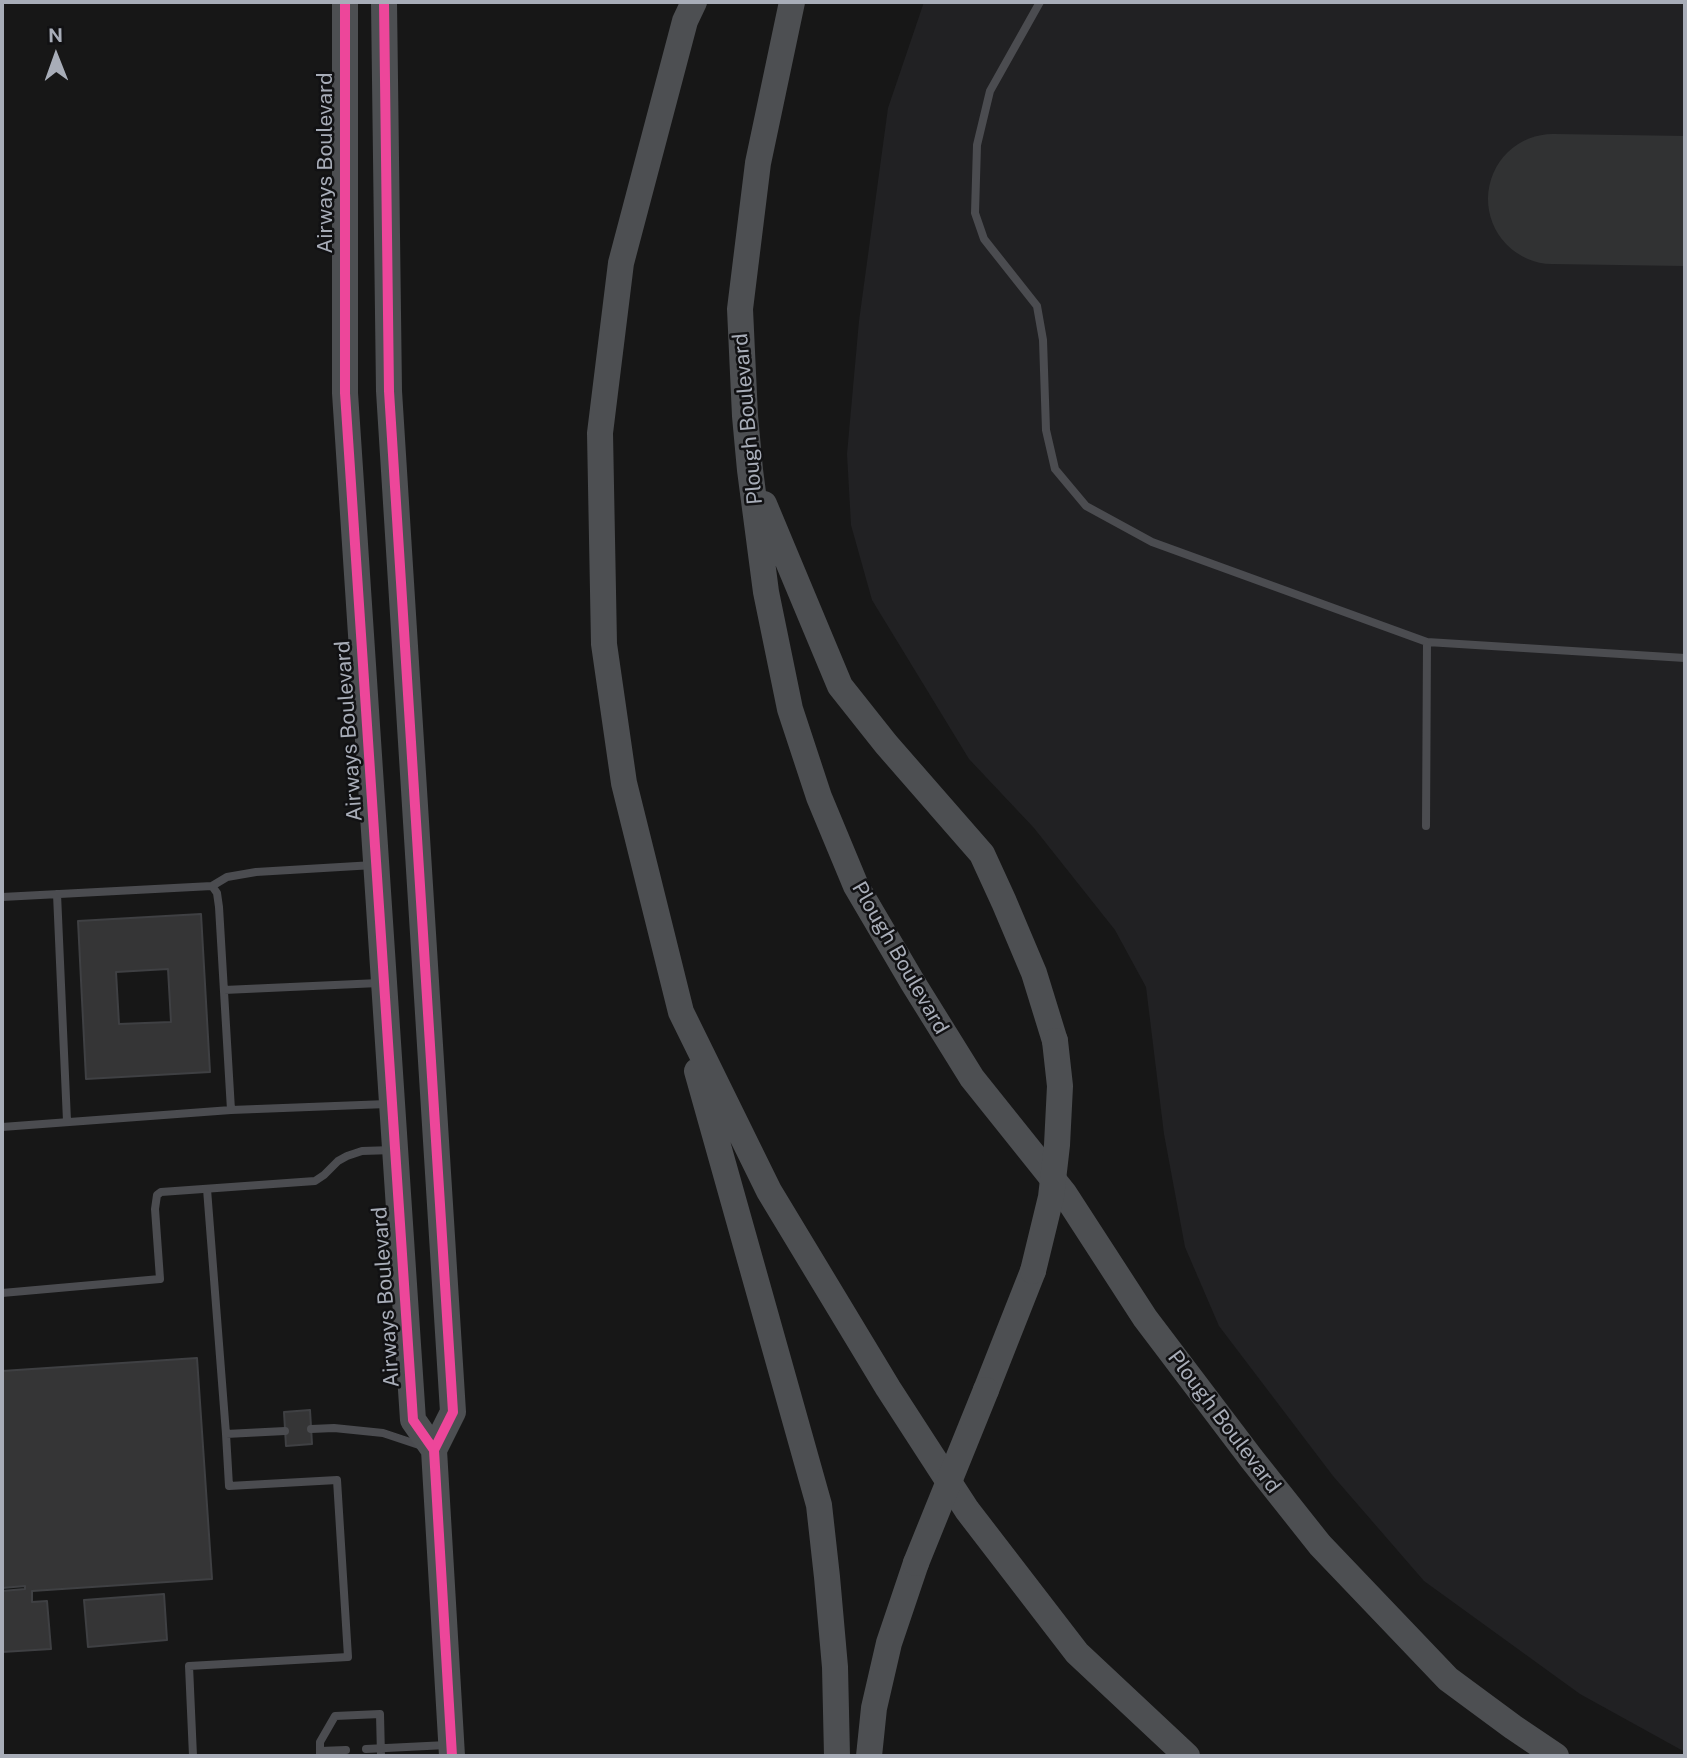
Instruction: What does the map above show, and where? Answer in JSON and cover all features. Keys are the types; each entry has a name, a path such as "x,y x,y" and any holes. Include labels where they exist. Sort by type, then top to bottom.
{"main road":[{"name":"Airways Boulevard","path":"345,2 345,393 413,1420 434,1450"},
{"path":"384,2 389,391 453,1412 434,1450 452,1751"},
{"path":"694,2 685,20 621,263 600,433 606,656 624,783 681,1012 819,1505 835,1667 837,1756"},
{"name":"Plough Boulevard","path":"792,2 758,163 740,309 745,416 766,592 790,709 819,797 856,886 972,1078 1064,1193 1145,1318 1251,1458 1320,1545 1448,1679 1513,1727"},
{"path":"750,470 840,686 886,744 982,853 1034,973 1055,1041 1060,1086 1051,1197 1032,1271 916,1563 889,1643 874,1709 869,1756"},
{"path":"681,1012 769,1191 888,1388 967,1510 1077,1653 1187,1756"},
{"path":"827,1756 835,1667"},
{"path":"1513,1727 1556,1756"},
{"path":"1513,1727 1577,1756"}],"lane":[{"path":"1040,2 989,91 977,145 975,213 984,239 1037,306 1043,340 1046,430 1055,469 1086,506 1152,542 1427,642 1685,659"},
{"path":"1426,826 1427,642"},
{"path":"2,897 212,886 227,877 256,872 377,865"},
{"path":"212,886 217,893 219,906 231,1110"},
{"path":"57,894 67,1121"},
{"path":"224,990 385,982"},
{"path":"2,1127 231,1110 393,1104"},
{"path":"2,1293 160,1279 155,1209 157,1195 161,1192 315,1181 347,1156 362,1152 396,1150"},
{"path":"193,1756 189,1666 348,1657 337,1480 229,1486 207,1189"},
{"path":"311,1429 334,1428 383,1433 434,1450"},
{"path":"226,1434 285,1431"},
{"path":"346,1750 320,1754 320,1742 335,1716 380,1714 381,1752"},
{"path":"366,1749 381,1752 452,1751"}],"shaded area":[{"path":"924,2 1685,2 1685,1752 1580,1694 1424,1581 1333,1476 1219,1326 1185,1247 1164,1134 1146,987 1115,930 1034,828 969,759 872,600 851,525 847,454 859,321 888,108"}],"building":[{"path":"201,914 210,1072 86,1079 78,921","holes":["168,969 171,1022 119,1024 116,972"]},
{"path":"197,1358 212,1579 32,1591 32,1602 47,1601 51,1649 2,1652 2,1591 25,1589 25,1586 2,1588 2,1371"},
{"path":"310,1410 312,1444 286,1446 284,1412"},
{"path":"164,1594 167,1640 88,1647 84,1600"}],"runway":[{"path":"1553,199 1685,201"}],"cycle path":[{"path":"345,2 345,393 413,1420 434,1450"},
{"path":"384,2 389,391 453,1412 434,1450 452,1756"}]}
